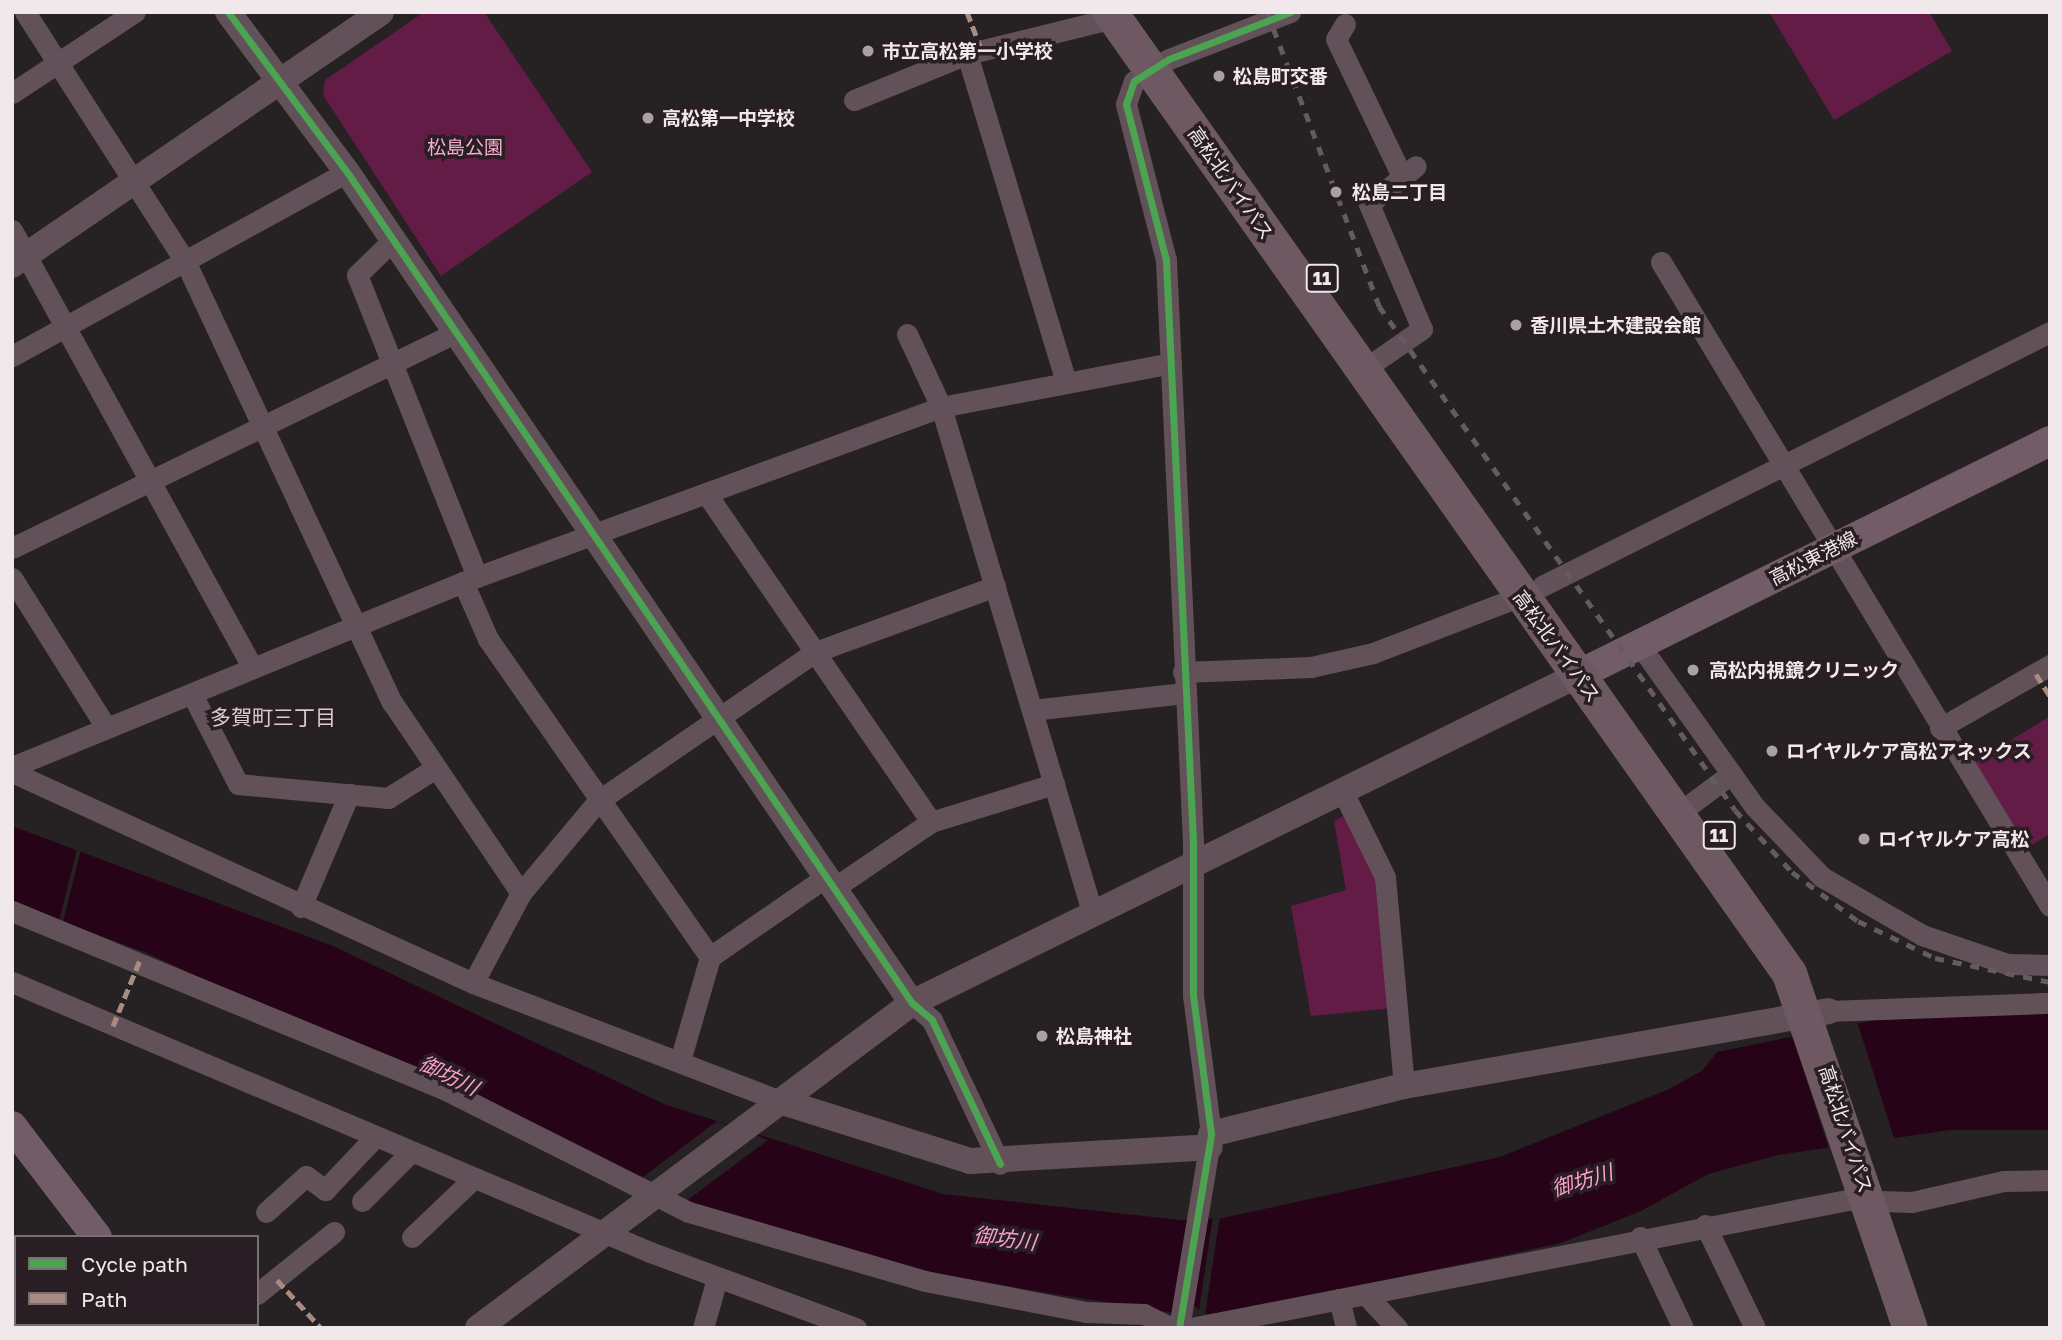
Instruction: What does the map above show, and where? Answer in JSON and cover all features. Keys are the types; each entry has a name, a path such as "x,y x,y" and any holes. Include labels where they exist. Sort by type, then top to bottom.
{"highway":[{"name":"高松北バイパス","path":"1120,14 1160,64 1686,808 1790,937 1880,1201 1910,1328"},
{"name":"高松北バイパス","path":"1880,1201 1934,1328"}],"main road":[{"name":"高松東港線","path":"1587,671 2050,441"},
{"path":"12,1126 95,1235"}],"street":[{"path":"25,12 186,263 392,702 434,769 521,893"},
{"path":"12,93 135,12"},
{"path":"228,12 347,172 912,1003 932,1020 1000,1164"},
{"path":"20,260 381,12"},
{"path":"1181,1325 1211,1141 1194,995 1193,864 1166,260 1126,103 1134,81 1160,64 1251,19 1290,12"},
{"path":"854,100 967,54 1120,14"},
{"path":"1345,24 1336,39 1409,171 1369,204 1422,329 1371,365"},
{"path":"967,54 1066,382"},
{"path":"12,356 186,263 347,172"},
{"path":"12,230 20,260 67,327 251,666"},
{"path":"393,240 357,275 392,363 470,580 488,639 598,801 710,957"},
{"path":"1661,262 1831,549 2050,906"},
{"path":"12,548 455,332"},
{"path":"1032,710 1184,682 1311,667 1373,653 1531,591 2050,332"},
{"path":"907,334 941,407 1093,915"},
{"path":"12,770 106,727 192,694 251,666 356,624 470,580 708,496 941,407 1171,363"},
{"path":"708,496 931,822"},
{"path":"12,578 106,727"},
{"path":"473,983 521,893 598,801 815,652 995,586"},
{"path":"1639,644 1731,774 1800,858 1868,908 1975,954 2050,965"},
{"path":"1940,728 2050,665"},
{"path":"478,1328 912,1003 1587,671"},
{"path":"192,694 238,783 388,798 434,769"},
{"path":"12,770 473,983 783,1102 940,1156 1000,1164 1211,1141 1404,1086 1820,1020 2050,1003"},
{"path":"1686,808 1731,774"},
{"path":"680,1061 710,957 931,822 1054,784"},
{"path":"1342,790 1385,877 1404,1086"},
{"path":"302,906 349,794"},
{"path":"12,911 431,1084 656,1197 925,1281 1086,1312 1144,1314 1181,1325 1221,1325 1705,1225 2004,1181 2050,1180"},
{"path":"12,982 472,1179 717,1279 856,1328"},
{"path":"267,1212 306,1176 325,1190 374,1138"},
{"path":"362,1201 410,1153"},
{"path":"412,1237 472,1179"},
{"path":"1705,1225 1755,1328"},
{"path":"259,1292 334,1232"},
{"path":"1640,1237 1684,1328"},
{"path":"703,1328 717,1279"},
{"path":"1365,1294 1397,1328"},
{"path":"1339,1299 1346,1328"}],"green space":[{"name":"松島公園","path":"424,12 484,12 592,172 441,276 323,95 325,80"},
{"path":"1769,12 1929,12 1952,51 1834,120"},
{"path":"2050,716 2050,834 2024,850 1971,765"},
{"path":"1349,813 1381,878 1393,1008 1311,1016 1291,906 1346,890 1334,821"}],"water":[{"name":"御坊川","path":"12,826 333,946 664,1104 943,1194 1181,1220 1223,1218 1500,1157 1667,1090 1702,1071 1717,1052 1879,1019 2050,1013 2050,1130 1950,1130 1778,1155 1708,1174 1641,1211 1561,1243 1273,1304 1213,1314 1167,1312 930,1274 696,1208 147,953 12,903"}],"pier":[{"path":"77,849 81,850 62,925 58,924"},
{"path":"1857,1021 1895,1141 1830,1152 1791,1033"},
{"path":"717,1121 768,1140 681,1205 631,1186"},
{"path":"1213,1216 1220,1216 1205,1315 1166,1315 1193,1304 1199,1310"}],"railway":[{"path":"1267,12 1379,306 1735,810 1792,872 1858,921 1935,958 2050,982"}],"marked path":[{"path":"967,12 981,49"},
{"path":"2036,674 2050,696"},
{"path":"113,1026 140,960"},
{"path":"277,1280 321,1328"}],"cycle path":[{"path":"228,12 347,172 912,1003 932,1020 1000,1164"},
{"path":"1179,1328 1211,1134 1193,995 1193,842 1166,260 1126,104 1134,81 1169,59 1290,12"}],"place":[{"name":"市立高松第一小学校","path":"868,51"},
{"name":"松島町交番","path":"1219,76"},
{"name":"高松第一中学校","path":"648,118"},
{"name":"松島二丁目","path":"1336,192"},
{"name":"香川県土木建設会館","path":"1516,325"},
{"name":"高松内視鏡クリニック","path":"1693,670"},
{"name":"ロイヤルケア高松アネックス","path":"1772,751"},
{"name":"ロイヤルケア高松","path":"1864,839"},
{"name":"松島神社","path":"1042,1036"}],"district":[{"name":"多賀町三丁目","path":"273,717"}]}
